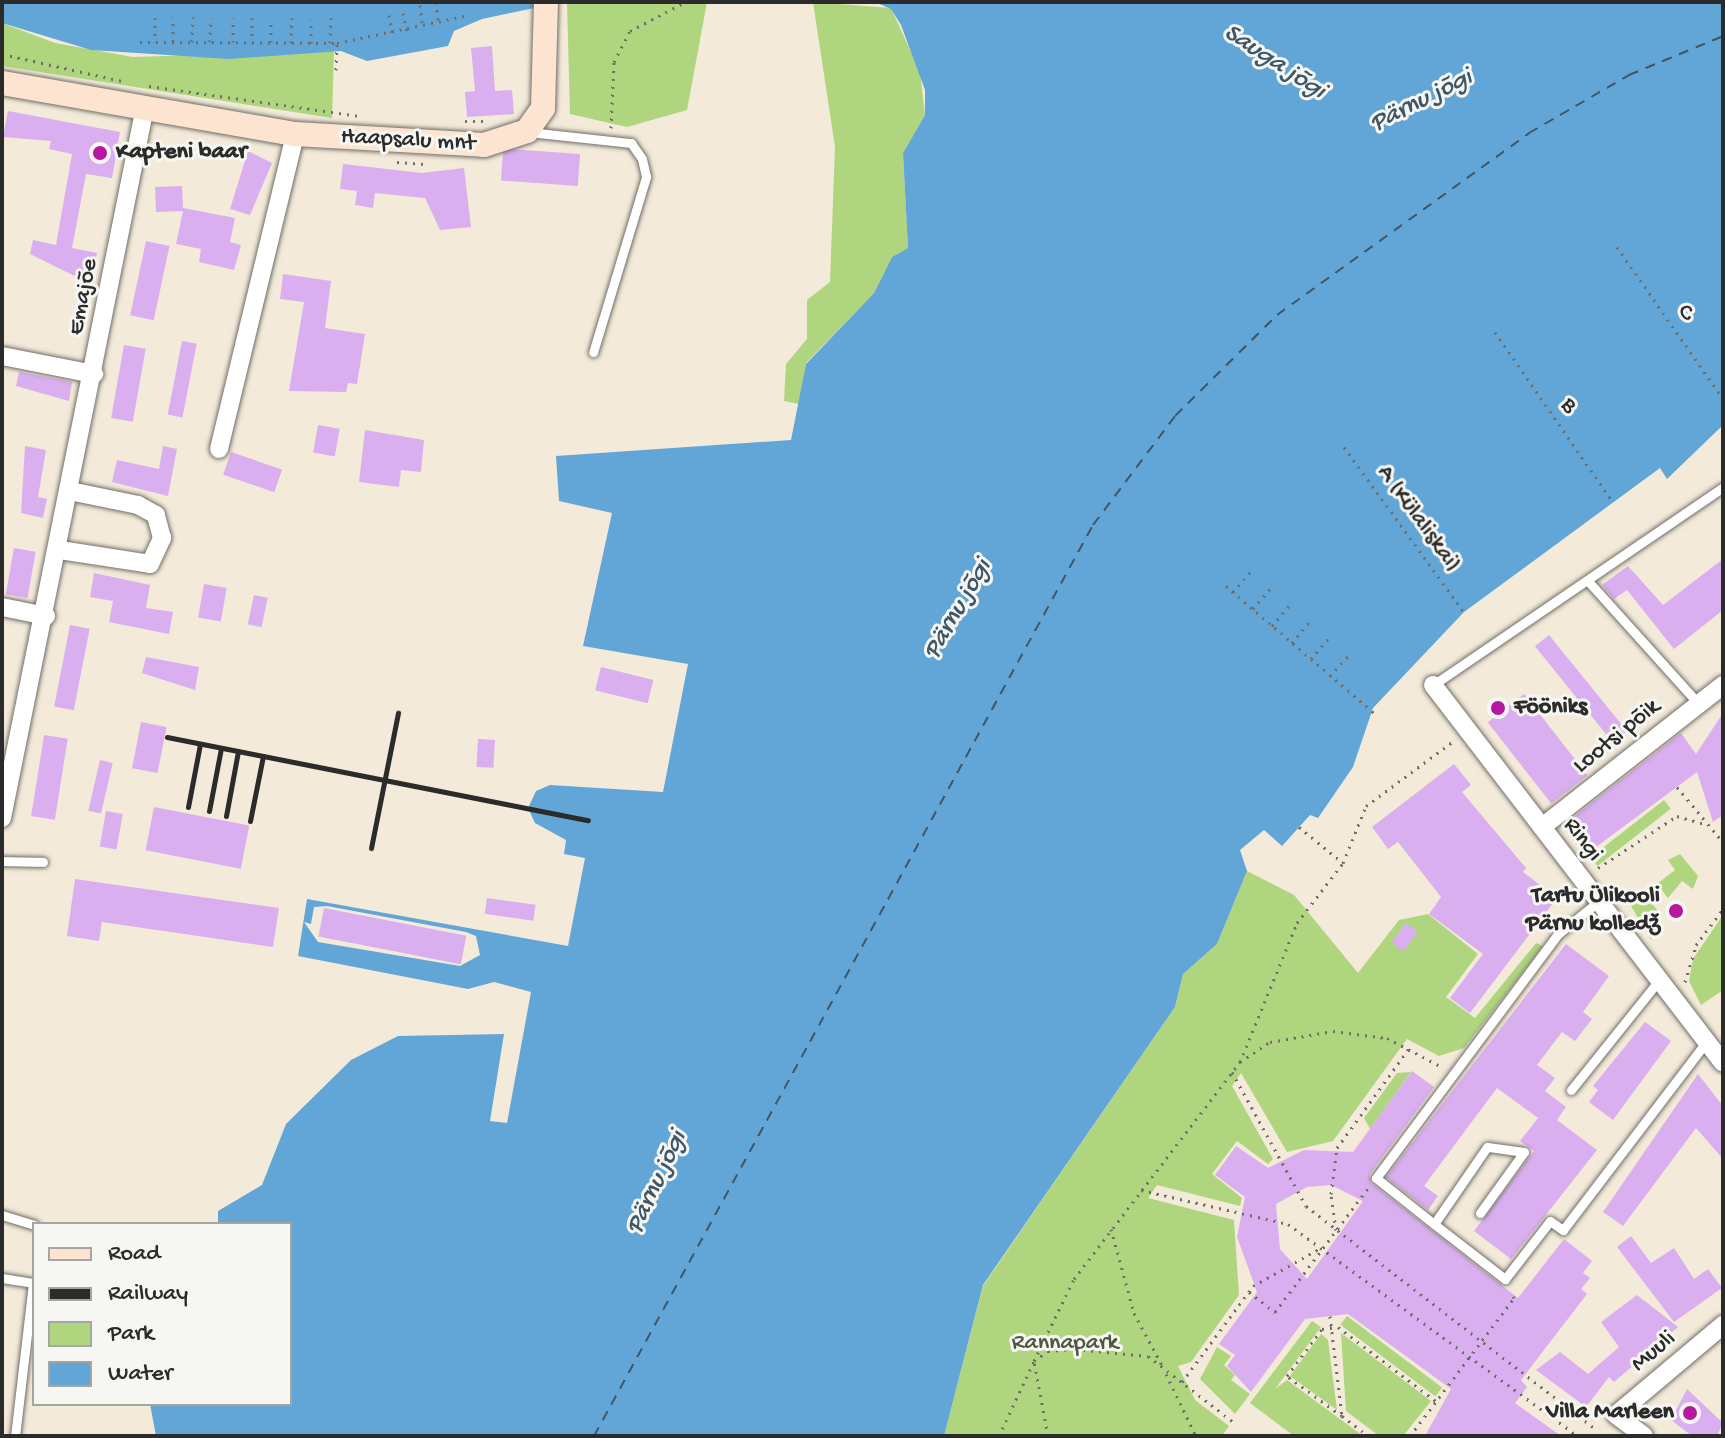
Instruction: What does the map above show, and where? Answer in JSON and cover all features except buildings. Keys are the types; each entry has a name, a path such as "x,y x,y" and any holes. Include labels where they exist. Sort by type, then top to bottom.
{"main road":[{"path":"527,131 546,95 546,2"},
{"name":"Haapsalu mnt","path":"2,83 144,112 295,134 444,146 503,142 527,131"}],"street":[{"name":"Emajõe","path":"2,818 60,550 144,112"},
{"path":"219,449 295,134"},
{"path":"2,356 94,374"},
{"path":"60,550 150,564 162,538 156,515 138,505 70,491"},
{"path":"2,607 46,616"},
{"name":"Ringi","path":"1433,685 1723,1063"},
{"name":"Lootsi põik","path":"1542,827 1723,685"},
{"name":"Muuli","path":"1644,1436 1616,1415 1723,1325"}],"lane":[{"path":"527,131 631,143 646,177 593,352"},
{"path":"1433,685 1723,487"},
{"path":"1588,581 1698,703"},
{"path":"2,861 43,862"},
{"path":"1599,901 1558,934 1376,1178 1506,1278 1550,1221 1563,1230 1707,1041"},
{"path":"1571,1090 1659,979"},
{"path":"1434,1224 1487,1147 1524,1152 1480,1213"},
{"path":"2,1215 32,1224"},
{"path":"2,1278 32,1283"},
{"path":"15,1436 32,1292"}],"path":[{"path":"436,2 438,20"},
{"path":"612,139 614,62 630,31 685,2"},
{"path":"420,5 423,29"},
{"path":"403,13 407,32"},
{"path":"389,15 392,35"},
{"path":"140,42 337,43 423,29 438,20 469,15"},
{"path":"173,17 173,42"},
{"path":"192,42 193,17"},
{"path":"155,18 155,42"},
{"path":"210,42 211,18"},
{"path":"233,18 233,42"},
{"path":"252,18 252,42"},
{"path":"291,43 292,18"},
{"path":"330,43 331,18"},
{"path":"271,19 271,42"},
{"path":"311,19 311,43"},
{"path":"336,70 337,43"},
{"path":"2,54 133,84 364,119"},
{"path":"462,121 491,121"},
{"name":"C","path":"1617,247 1723,399"},
{"name":"B","path":"1495,332 1612,501"},
{"name":"A (Külaliskai)","path":"1344,447 1464,612"},
{"path":"1233,592 1251,571"},
{"path":"1226,586 1374,713"},
{"path":"1253,609 1270,589"},
{"path":"1272,626 1289,606"},
{"path":"1292,643 1309,622"},
{"path":"1311,659 1328,639"},
{"path":"1330,676 1348,656"},
{"path":"999,1436 1074,1279 1240,1062 1297,923 1343,863 1366,806 1468,731"},
{"path":"1677,787 1723,842"},
{"path":"1596,870 1677,816 1708,825"},
{"path":"1299,827 1343,863"},
{"path":"1684,990 1686,967 1723,909"},
{"path":"1240,1062 1270,1042 1333,1031 1410,1047 1454,1073"},
{"path":"1336,1230 1331,1194 1337,1148 1410,1047"},
{"path":"1232,1072 1306,1206 1596,1429"},
{"path":"1249,1292 1275,1312 1376,1178"},
{"path":"1141,1190 1288,1224 1578,1436"},
{"path":"1111,1229 1134,1313 1196,1436"},
{"path":"1182,1382 1249,1292 1287,1261 1321,1248"},
{"path":"1410,1436 1514,1298 1506,1278"},
{"path":"1330,1316 1342,1416"},
{"path":"1369,1436 1287,1376 1322,1329 1331,1328 1436,1401"},
{"path":"1034,1361 1048,1351 1103,1349 1148,1356 1236,1424"},
{"path":"1034,1361 1048,1436"}],"green space":[{"path":"567,2 707,2 687,110 627,127 570,114"},
{"path":"813,2 891,8 920,72 925,115 903,153 908,248 892,257 874,293 806,363 799,404 784,401 786,364 807,339 807,300 830,282 835,147"},
{"path":"2,23 55,43 133,57 334,51 332,118 2,66"},
{"path":"1664,800 1671,809 1597,866 1591,857"},
{"path":"1680,854 1698,876 1693,889 1682,881 1668,898 1657,884 1675,870 1668,860"},
{"name":"Rannapark","path":"1247,871 1294,895 1358,973 1399,920 1428,914 1478,954 1446,997 1475,1018 1536,943 1543,946 1464,1048 1439,1056 1407,1039 1333,1141 1287,1152 1241,1073 1232,1086 1273,1159 1268,1164 1237,1141 1212,1174 1242,1198 1240,1206 1157,1185 1148,1198 1234,1220 1239,1295 1191,1362 1178,1366 1195,1400 1229,1426 1222,1436 944,1436 983,1286 1175,1007 1183,974 1217,944"},
{"path":"1624,894 1632,903 1644,894 1658,911 1651,940"},
{"path":"1723,915 1723,990 1701,1005 1689,981 1693,959"},
{"path":"1411,1072 1370,1129 1364,1118 1397,1073"},
{"path":"1347,1316 1442,1388 1435,1396 1340,1325"},
{"path":"1312,1321 1321,1327 1275,1389 1287,1380 1363,1436 1294,1436 1250,1403"},
{"path":"1341,1333 1431,1401 1403,1436 1379,1436 1346,1411"},
{"path":"1321,1334 1328,1340 1337,1410 1290,1376"},
{"path":"1217,1347 1231,1356 1224,1365 1235,1375 1231,1380 1250,1394 1235,1414 1200,1379"}],"water":[{"path":"2,2 563,2 482,19 454,31 448,46 367,61 341,51 229,59 91,50 2,23"},
{"path":"875,2 1723,2 1723,425 1667,479 1660,468 1464,612 1373,708 1353,767 1318,818 1310,815 1282,846 1264,830 1240,850 1247,871 1217,944 1183,974 1175,1007 983,1285 944,1436 156,1436 150,1406 292,1406 292,1222 218,1222 218,1211 262,1185 286,1124 351,1060 398,1036 504,1034 490,1121 507,1123 531,992 494,982 468,989 298,956 307,899 568,946 585,858 564,854 566,840 535,823 528,808 536,791 550,785 663,792 688,664 583,646 612,513 559,501 556,456 791,440 806,364 874,293 892,257 908,248 903,153 925,115 925,90 901,25 891,9"}],"pier":[{"path":"327,906 466,932 476,936 480,955 460,966 318,942 304,922 311,924 314,907"}],"ferry route":[{"path":"594,1436 1093,525 1175,416 1277,315 1529,133 1629,75 1723,36"}],"railway":[{"path":"371,848 398,713"},
{"path":"167,737 588,820"},
{"path":"188,807 200,744"},
{"path":"209,811 221,748"},
{"path":"226,816 238,751"},
{"path":"250,821 263,756"}],"place":[{"name":"Kapteni baar","path":"100,153"},
{"name":"Fööniks","path":"1498,708"},
{"name":"Tartu Ülikooli Pärnu kolledž","path":"1676,911"},
{"name":"Villa Marleen","path":"1690,1413"}],"water label":[{"name":"Sauga jõgi","path":"1274,63"},
{"name":"Pärnu jõgi","path":"1422,102"},
{"name":"Pärnu jõgi","path":"959,610"},
{"name":"Pärnu jõgi","path":"658,1183"}]}
